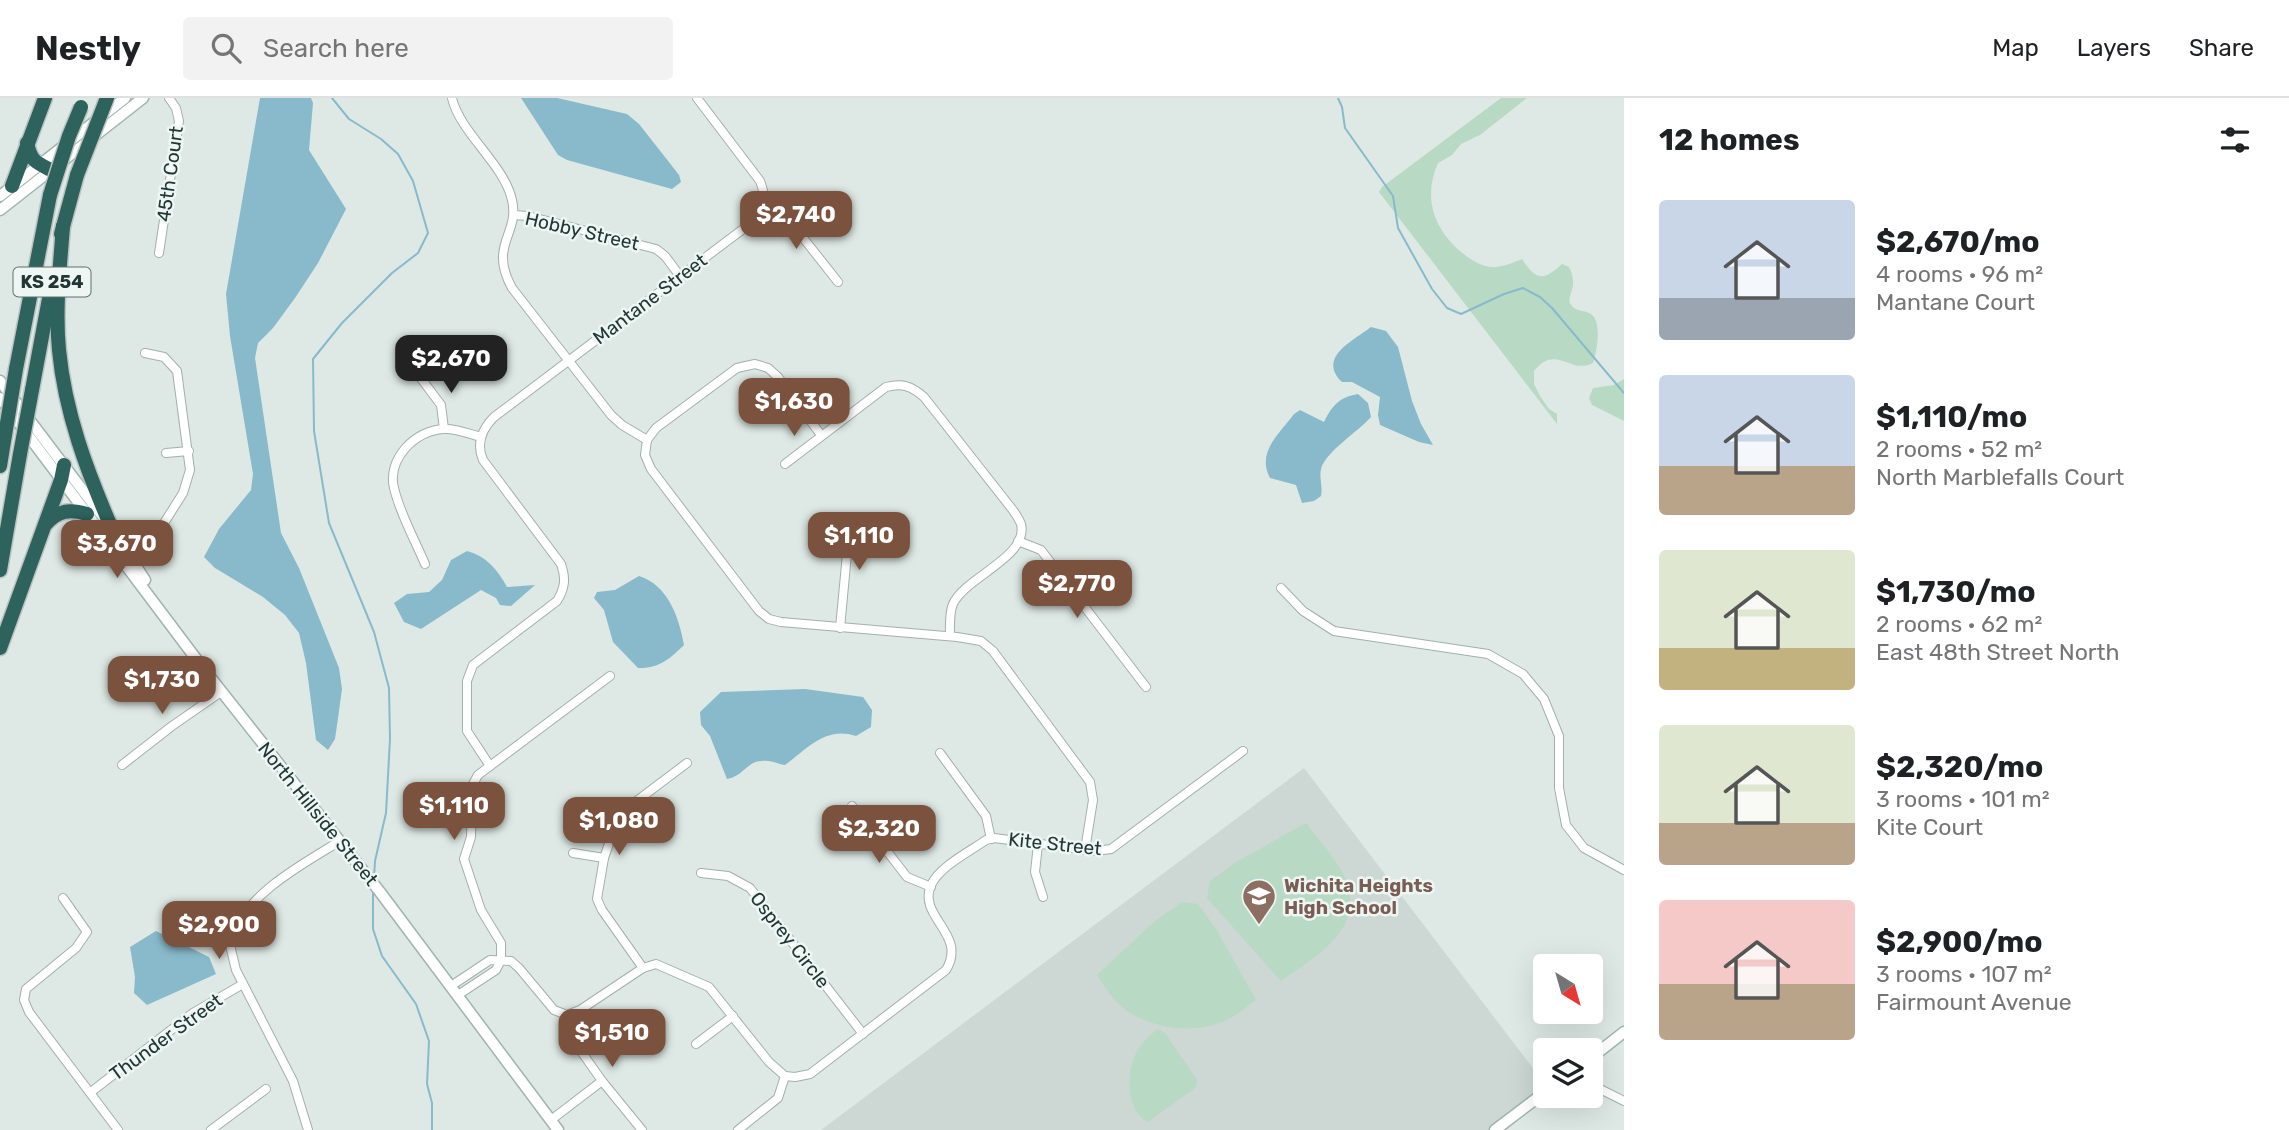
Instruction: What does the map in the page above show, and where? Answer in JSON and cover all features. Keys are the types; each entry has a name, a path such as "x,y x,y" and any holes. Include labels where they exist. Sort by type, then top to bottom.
{"highway":[{"path":"12,186 45,98"},
{"name":"KS 254","path":"0,570 63,226 76,175 107,98"},
{"name":"KS 254","path":"0,466 50,195 84,102"},
{"path":"27,143 36,163 45,167"},
{"path":"63,226 58,310 63,380 81,454 111,529"},
{"path":"0,648 63,472"},
{"path":"45,525 60,513 87,513"}],"main road":[{"path":"0,210 125,98"},
{"path":"0,196 144,98"},
{"path":"1,389 63,472 111,529 123,554"},
{"path":"63,472 87,513 123,554"},
{"name":"North Hillside Street","path":"123,554 198,662 358,863 555,1125"},
{"path":"1603,1049 1624,1032"},
{"path":"1495,1130 1533,1101"}],"street":[{"name":"45th Court","path":"159,253 179,121 176,108 169,98"},
{"path":"452,98 458,113 508,186 513,201 514,215 501,256 506,277 567,362 615,419 647,440"},
{"path":"696,98 760,181 765,193 763,207 789,220 838,282"},
{"name":"Mantane Street","path":"481,437 486,425 494,417 755,220 763,207"},
{"name":"Hobby Street","path":"514,215 528,216 656,249 680,276"},
{"path":"123,554 153,536 165,522 187,482 190,470 177,371 164,357 145,353"},
{"path":"821,435 775,374 764,366 751,363 732,371 656,428 647,440 645,455 651,469 761,613 775,621 976,639 993,651 1087,778 1093,796 1085,850"},
{"path":"420,377 441,405 444,429"},
{"path":"785,464 886,387 900,384 913,387 924,397 1021,524 1013,551 958,596 951,611 950,636"},
{"path":"425,564 393,487 401,453 429,432 444,429 481,437 480,452 483,460 561,564 565,579 557,601 473,665 469,672 467,730 490,765"},
{"path":"166,453 189,451"},
{"path":"840,628 847,554 856,540 884,518"},
{"path":"1018,541 1041,550 1146,687"},
{"path":"1281,588 1303,611 1335,631 1488,654 1522,674 1544,699 1559,736 1559,788 1566,825 1584,848 1624,870"},
{"path":"458,995 496,970 502,960 501,943 481,911 464,859 471,837 472,786 478,775 490,765 610,676"},
{"path":"122,765 221,692"},
{"name":"Kite Street","path":"931,887 944,869 991,839 1013,839 1101,852 1111,849 1243,751"},
{"path":"940,753 986,816 991,839"},
{"path":"643,968 597,899 604,858 618,818 687,763"},
{"path":"451,986 490,961 511,961 554,1010 567,1015 580,1010 643,968 656,964 702,983 716,993 769,1062 785,1076 810,1074 939,978 954,953 951,942 931,907 931,887 906,877 852,806"},
{"path":"308,1130 293,1081 236,970 228,937 238,919 256,897 289,872 340,841"},
{"path":"1038,844 1035,872 1043,897"},
{"path":"573,853 604,858"},
{"name":"Osprey Circle","path":"701,873 728,876 750,888 863,1034"},
{"path":"63,898 87,932 76,948 26,989 24,1000 29,1012 118,1130"},
{"name":"Thunder Street","path":"91,1092 193,1013 243,984"},
{"path":"567,1015 569,1034 602,1081 642,1130"},
{"path":"696,1044 733,1016"},
{"path":"738,1130 778,1098 785,1076"},
{"path":"555,1125 602,1081"},
{"path":"211,1130 266,1089"},
{"path":"1603,1090 1624,1101"}],"shaded area":[{"name":"Wichita Heights High School","path":"1304,768 1533,1068 1533,1101 1495,1130 821,1130"}],"green space":[{"path":"1501,98 1527,98 1480,135 1461,144 1452,155 1438,163 1431,188 1431,200 1443,233 1461,252 1478,263 1498,267 1522,259 1540,276 1545,276 1562,264 1569,267 1573,280 1571,306 1593,316 1597,328 1597,344 1593,363 1585,366 1556,359 1542,363 1534,371 1534,384 1549,409 1557,414 1557,424 1379,192 1382,187"},
{"path":"1624,379 1624,421 1592,405 1589,398 1593,388 1614,385"},
{"path":"1306,823 1345,877 1350,902 1348,917 1341,930 1320,953 1281,981 1207,898 1210,881 1236,862"},
{"path":"1182,902 1198,904 1216,929 1256,1000 1229,1019 1203,1027 1162,1026 1136,1016 1117,1002 1097,975 1155,921"},
{"path":"1158,1029 1165,1033 1197,1080 1196,1087 1148,1122 1136,1111 1129,1086 1137,1051"}],"water":[{"path":"260,98 311,98 313,103 309,150 346,209 318,263 273,328 258,343 255,358 281,533 299,568 339,668 342,689 335,739 328,750 316,740 306,663 299,633 285,615 263,597 215,568 204,557 219,529 251,490 253,474 230,336 226,294"},
{"path":"521,98 557,98 627,114 639,124 679,175 681,182 672,189 567,160 558,155"},
{"path":"1371,327 1386,331 1398,347 1412,401 1433,445 1419,442 1380,425 1380,397 1352,382 1342,382 1335,373 1333,365 1340,350"},
{"path":"1358,394 1368,403 1371,417 1324,462 1321,469 1321,496 1314,501 1302,503 1296,485 1270,478 1266,460 1272,443 1300,410 1324,422 1337,403"},
{"path":"467,551 491,564 507,587 535,585 511,606 500,605 496,598 481,590 421,629 404,622 394,603 407,594 429,592 442,580 451,560"},
{"path":"639,576 649,580 665,594 675,613 684,645 663,662 645,668 638,668 613,642 604,610 594,598 597,592 615,590"},
{"path":"805,689 863,697 872,710 871,727 856,736 826,736 785,765 768,761 757,762 727,779 710,736 701,725 700,712 721,692"},
{"path":"156,931 209,957 216,974 147,1005 134,993 135,977 130,947"}],"waterway":[{"path":"332,98 349,119 381,139 398,154 413,181 428,233 418,253 392,273 342,323 313,359 314,431 329,523 374,632 389,688 390,739 386,813 375,861 374,878"},
{"path":"1338,98 1345,128 1393,196 1398,228 1432,289 1447,308 1461,314 1523,288 1540,297 1552,308 1624,393"},
{"path":"373,891 373,929 382,956 416,1004 429,1041 427,1084 432,1103 432,1130"}],"place":[{"name":"Wichita Heights High School","path":"1259,926"}]}
